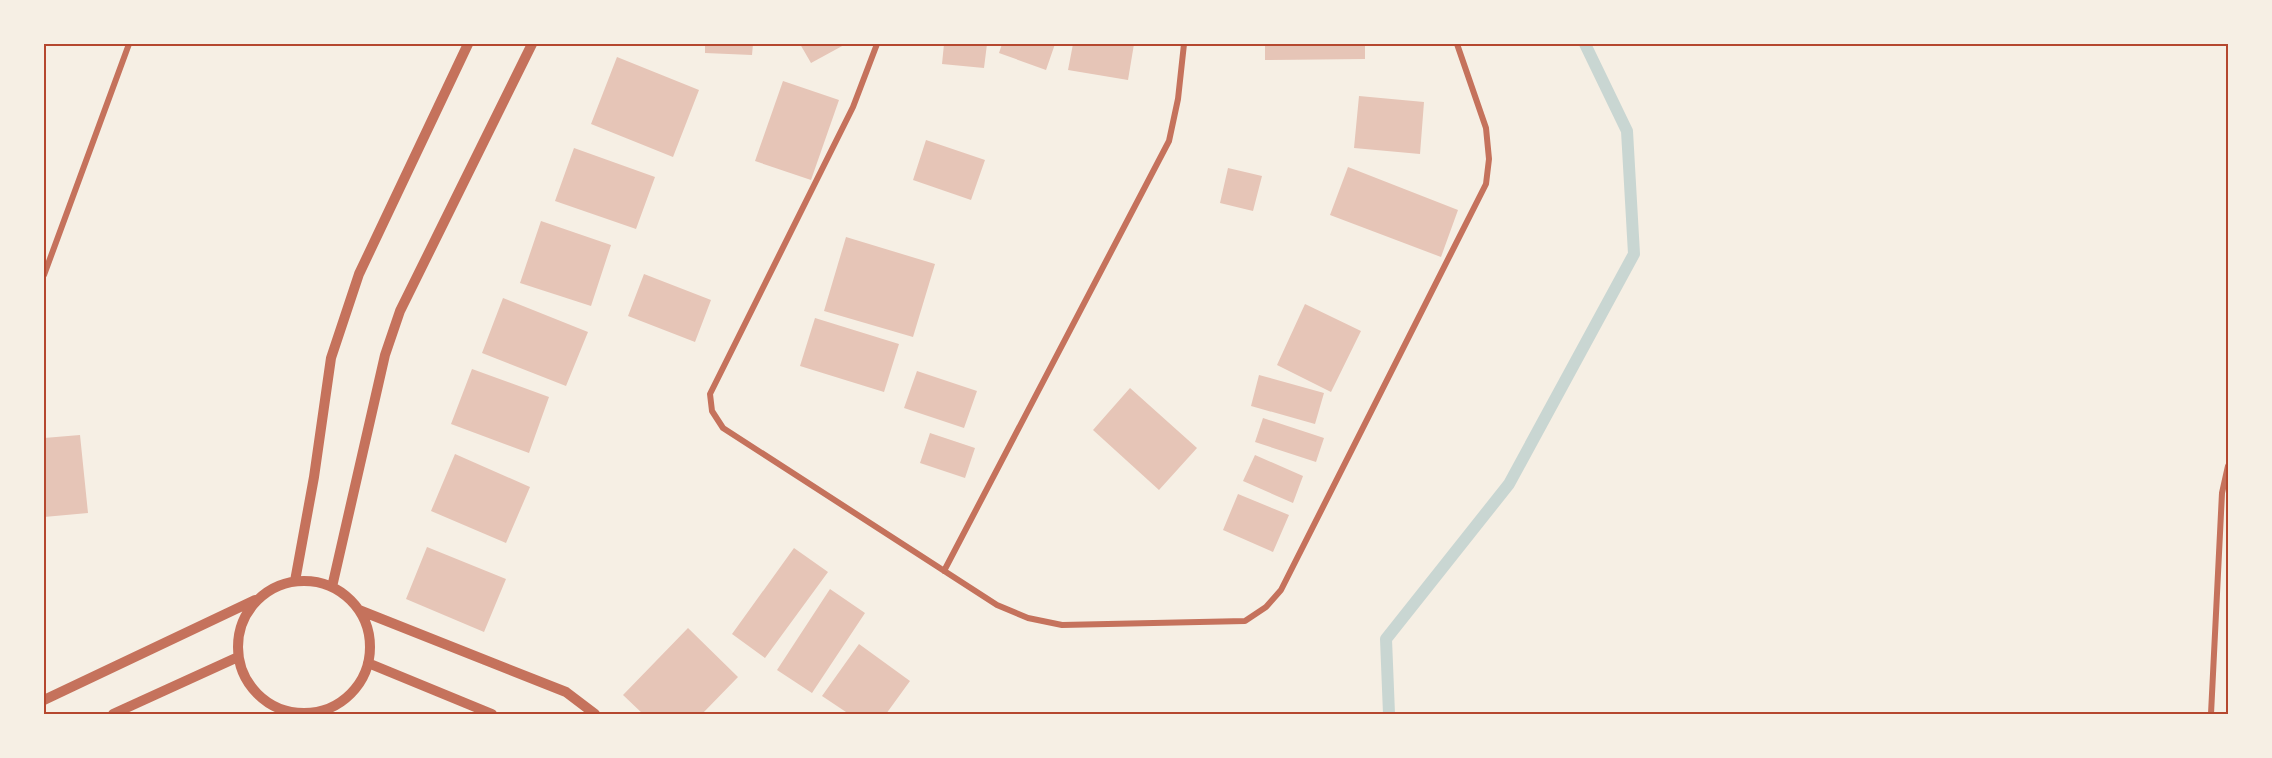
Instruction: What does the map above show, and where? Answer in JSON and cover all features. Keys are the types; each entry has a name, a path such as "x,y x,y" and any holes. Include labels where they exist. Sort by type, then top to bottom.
{"street":[{"path":"44,275 129,44"},
{"path":"295,581 314,477 331,358 359,274 468,44"},
{"path":"332,586 385,355 400,311 532,44"},
{"path":"877,44 854,107 710,393 712,411 723,428 997,605 1028,618 1062,625 1245,621 1266,607 1281,591 1486,184 1488,159 1486,128 1457,44"},
{"path":"944,571 1169,141 1178,99 1184,44"},
{"path":"2211,714 2222,493 2229,466"},
{"path":"44,700 260,598 276,587 295,581 314,581 332,586 347,596 359,610 367,626 370,645 368,663 361,680 350,694 335,705 318,712 300,714 283,710 266,702 253,690 243,674 238,657 239,635 246,614 260,598"},
{"path":"359,610 566,692 595,714"},
{"path":"113,714 238,657"},
{"path":"368,663 492,714"}],"building":[{"path":"705,44 753,44 752,55 705,53"},
{"path":"800,44 843,44 844,45 811,63"},
{"path":"944,44 987,44 984,68 942,64"},
{"path":"1002,44 1055,44 1046,70 999,53"},
{"path":"1073,44 1134,44 1128,80 1068,70"},
{"path":"1265,44 1365,44 1365,59 1265,60"},
{"path":"617,57 699,90 673,157 591,124"},
{"path":"783,81 839,100 811,180 755,161"},
{"path":"1359,96 1424,102 1420,154 1354,148"},
{"path":"926,140 985,160 971,200 913,180"},
{"path":"574,148 655,177 636,229 555,201"},
{"path":"1348,167 1458,210 1441,257 1330,215"},
{"path":"1228,168 1262,176 1253,211 1220,203"},
{"path":"541,221 611,245 591,306 520,283"},
{"path":"846,237 935,264 913,337 824,311"},
{"path":"644,274 711,300 695,342 628,316"},
{"path":"503,298 588,332 566,386 482,353"},
{"path":"1305,304 1361,331 1331,392 1277,365"},
{"path":"815,318 899,344 884,392 800,366"},
{"path":"472,369 549,397 529,453 451,424"},
{"path":"917,371 977,391 964,428 904,408"},
{"path":"1259,375 1324,393 1315,424 1251,406"},
{"path":"1130,388 1197,448 1159,490 1093,430"},
{"path":"1263,418 1324,438 1316,462 1255,442"},
{"path":"930,433 975,448 965,478 920,463"},
{"path":"80,435 88,513 44,517 44,438"},
{"path":"455,454 530,487 506,543 431,511"},
{"path":"1255,455 1303,476 1293,503 1243,481"},
{"path":"1238,494 1289,515 1273,552 1223,530"},
{"path":"427,547 506,579 484,632 406,599"},
{"path":"794,548 828,572 765,658 732,634"},
{"path":"830,589 865,613 812,693 777,670"},
{"path":"688,628 738,677 702,714 643,714 623,695"},
{"path":"859,644 910,681 886,714 849,714 822,696"}],"waterway":[{"path":"1389,714 1386,639 1509,484 1634,254 1627,131 1585,44"}]}
